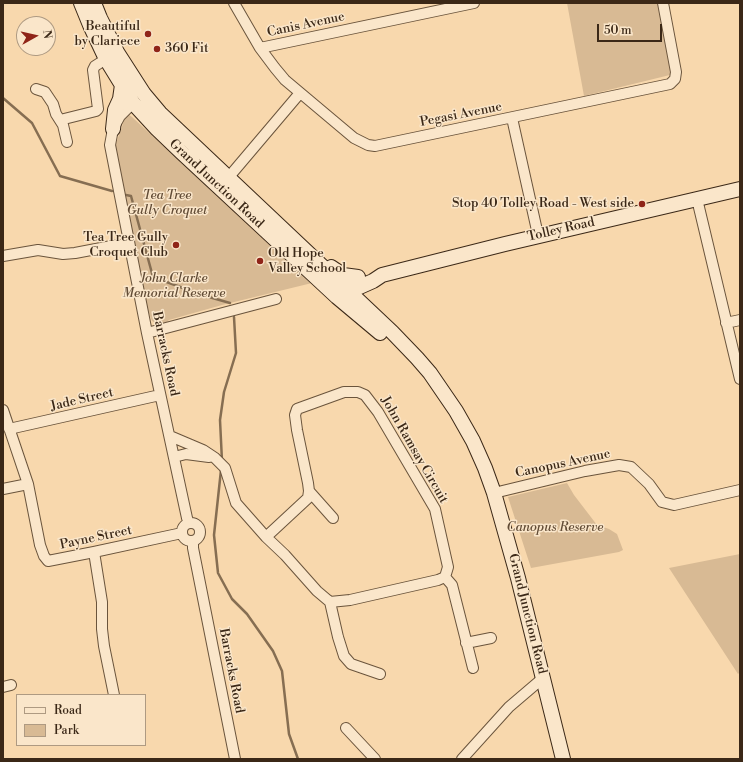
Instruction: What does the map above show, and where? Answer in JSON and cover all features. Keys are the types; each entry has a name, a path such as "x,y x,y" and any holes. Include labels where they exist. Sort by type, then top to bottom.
{"main road":[{"name":"Grand Junction Road","path":"81,3 106,59 133,102 157,129 280,226 342,293 366,308 417,358 430,373 456,411 473,440 494,493 516,570 563,759"},
{"name":"Grand Junction Road","path":"94,3 117,52 144,94 160,113 224,183 342,293 439,387"},
{"path":"113,129 122,85"},
{"path":"133,102 144,94"},
{"name":"Tolley Road","path":"342,293 348,284 362,280 538,235 740,189"},
{"path":"280,226 291,230 339,273 362,280 366,308"}],"street":[{"name":"Pegasi Avenue","path":"234,3 260,48 275,68 300,93 354,138 368,145 376,146 670,84 674,79 676,64 663,3"},
{"name":"Canis Avenue","path":"260,48 474,3"},
{"path":"60,120 96,111 98,109 93,70 95,66 106,59"},
{"path":"36,89 41,89 45,92 53,104 63,125 67,142"},
{"path":"224,183 300,93"},
{"name":"Barracks Road","path":"133,102 120,116 113,129 110,145 160,395 189,523"},
{"path":"512,118 538,235"},
{"path":"697,199 740,379"},
{"path":"3,256 38,250 63,254 75,253 117,245 129,245"},
{"path":"147,332 276,299"},
{"path":"726,323 740,320"},
{"name":"John Ramsay Circuit","path":"309,491 297,430 295,414 298,408 344,392 358,392 365,395 378,412 435,509 448,567 446,577"},
{"name":"Jade Street","path":"9,429 160,395"},
{"path":"3,410 28,484 3,489"},
{"path":"170,436 203,450 216,459 225,468 236,503 317,591 330,602 344,656 351,664 380,674"},
{"path":"174,457 186,454 216,459"},
{"name":"Canopus Avenue","path":"494,493 585,471 619,465 631,467 649,484 662,502 674,505 740,490"},
{"name":"Payne Street","path":"28,484 40,545 44,556 48,561 182,533"},
{"path":"266,537 308,498 309,491"},
{"path":"309,491 332,518"},
{"path":"189,523 196,524 200,530 198,537 193,541 187,540 182,533 184,526 189,523"},
{"name":"Barracks Road","path":"193,541 193,548 235,759"},
{"path":"94,552 102,602 102,629 104,646 114,694"},
{"path":"330,602 350,600 431,582 446,577 452,585 472,668"},
{"path":"466,644 492,638"},
{"path":"462,759 509,707 543,678"},
{"path":"346,728 375,759"}],"green space":[{"path":"567,3 659,3 674,74 584,96"},
{"name":"Tea Tree Gully Croquet","path":"128,114 312,283 222,305 169,320 164,325 159,325 152,321 148,311 130,230 115,146"},
{"name":"Canopus Reserve","path":"567,483 574,495 597,525 609,529 617,534 623,550 531,568 508,497"},
{"path":"740,554 740,672 738,674 669,568"}],"waterway":[{"path":"3,98 32,123 60,176 112,191"},
{"path":"126,195 131,196 153,277 202,295 230,303"},
{"path":"222,461 220,420 224,392 236,353 234,317"},
{"path":"221,470 214,535 218,573 232,599 247,614 273,651 282,671 289,734 298,759"}],"place":[{"name":"Beautiful by Clariece","path":"148,34"},
{"name":"360 Fit","path":"157,49"},
{"name":"Stop 40 Tolley Road - West side","path":"642,204"},
{"name":"Tea Tree Gully Croquet Club","path":"176,245"},
{"name":"Old Hope Valley School","path":"260,261"}],"park label":[{"name":"John Clarke Memorial Reserve","path":"174,286"}]}
